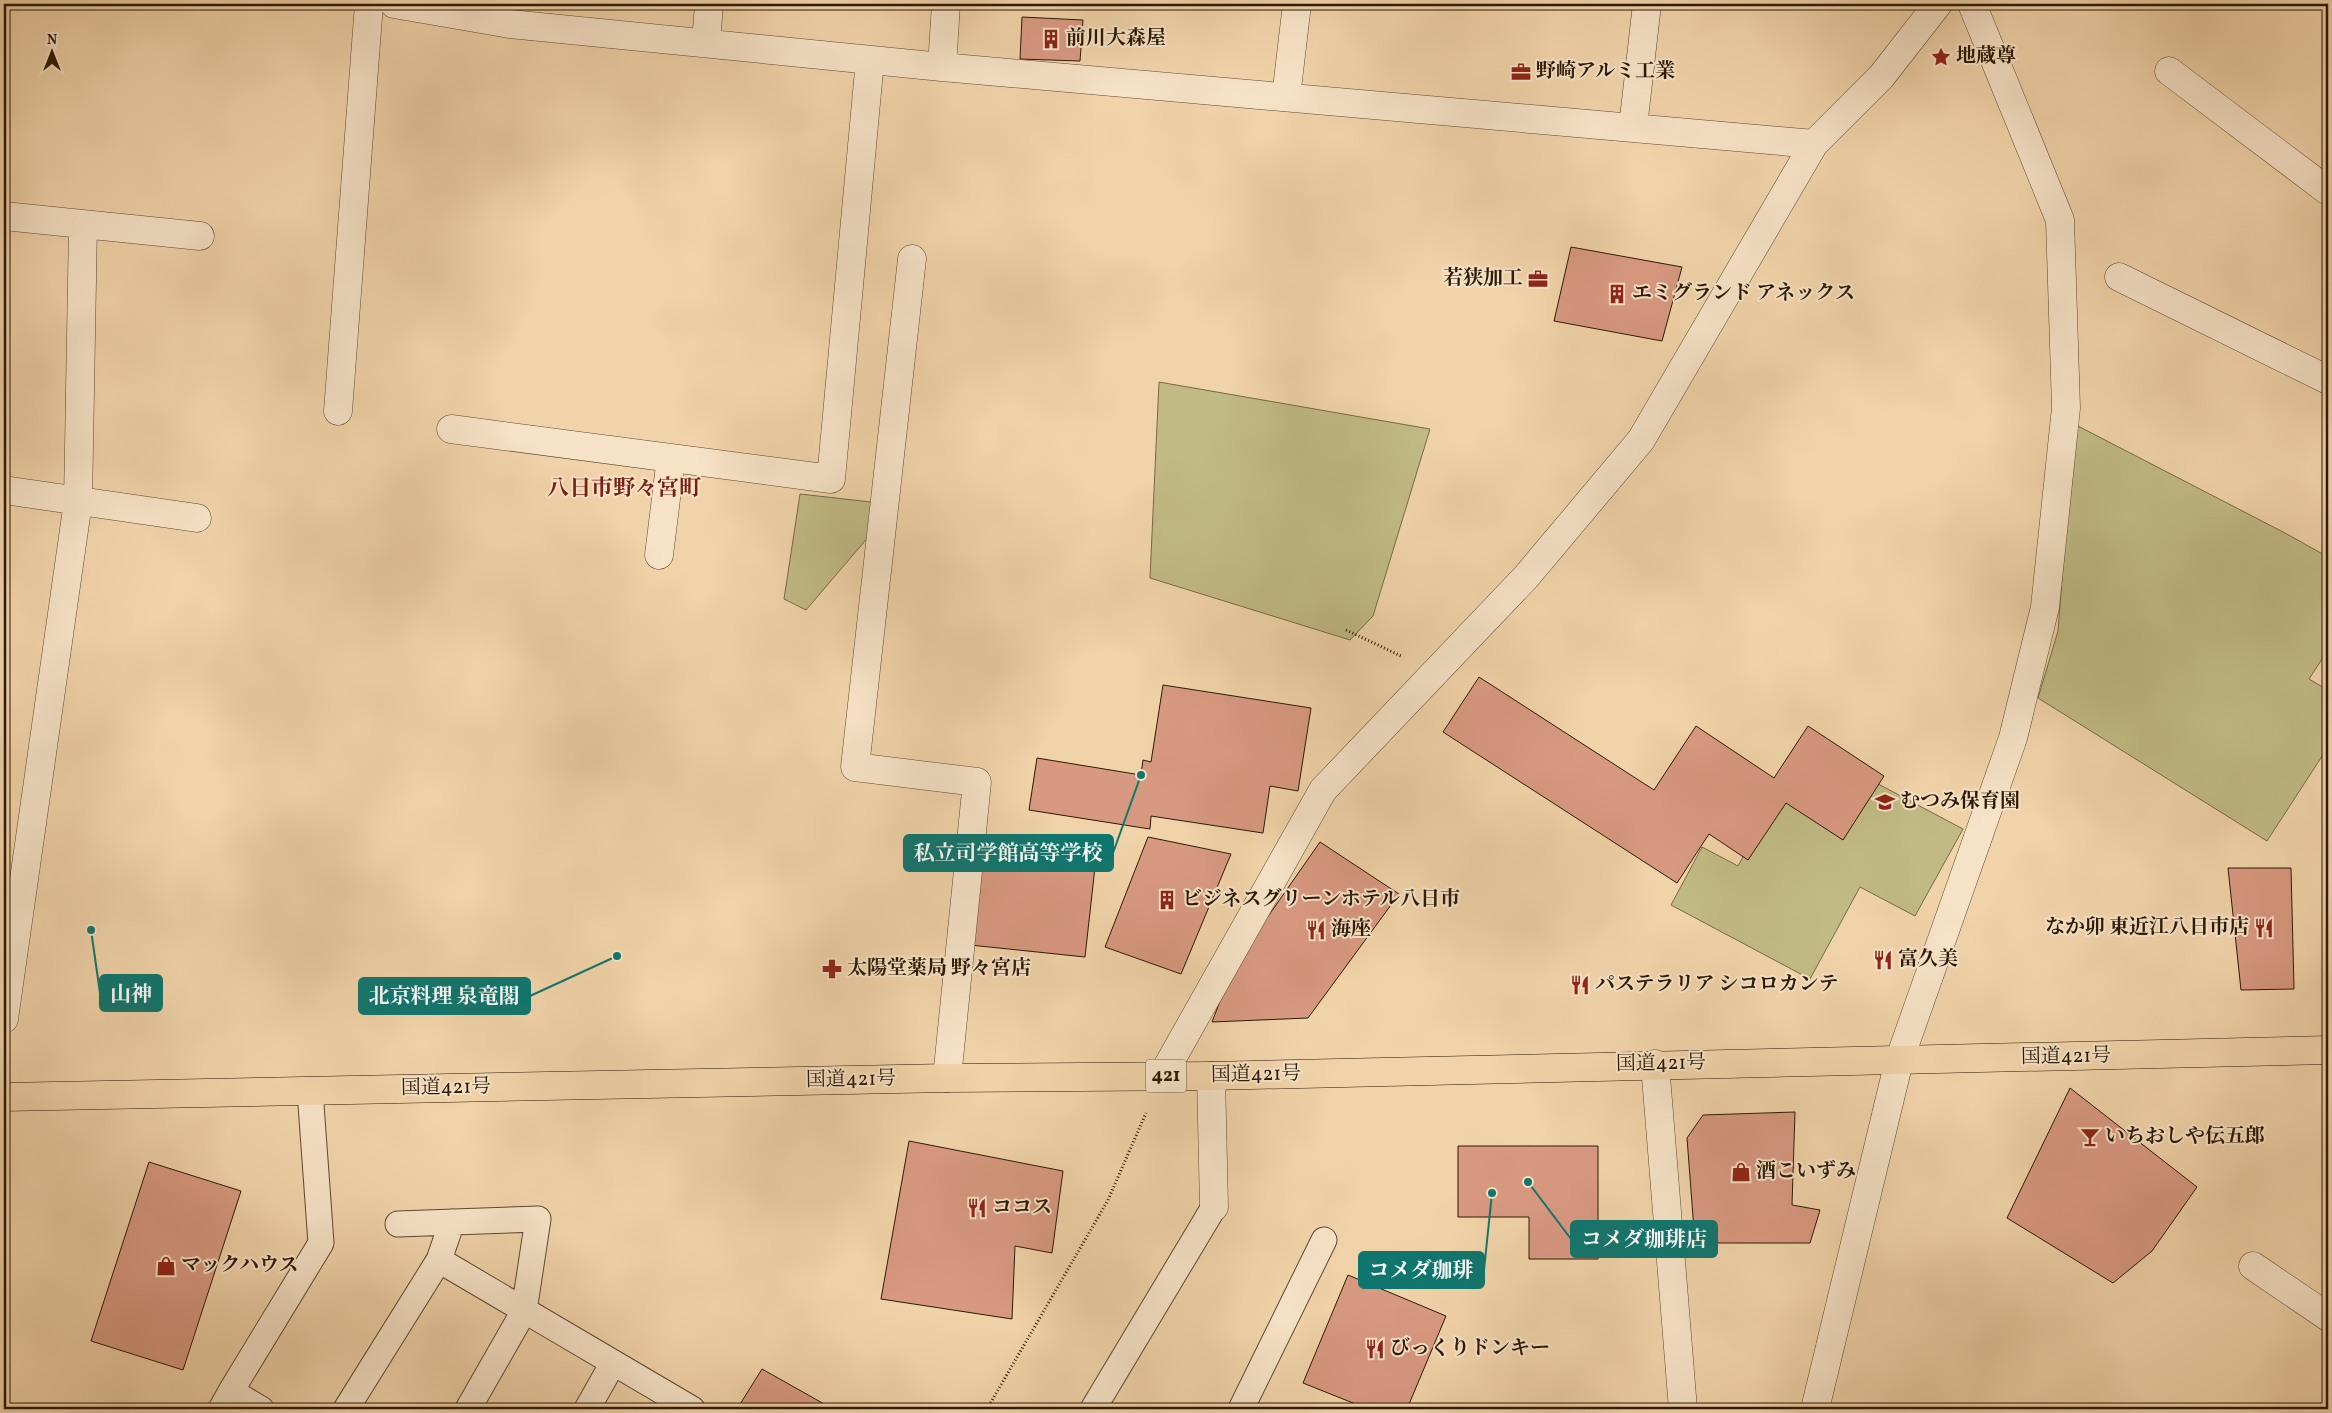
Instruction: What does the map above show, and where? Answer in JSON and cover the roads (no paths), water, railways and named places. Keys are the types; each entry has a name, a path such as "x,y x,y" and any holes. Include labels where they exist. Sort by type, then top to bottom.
{"highway":[{"name":"国道421号","path":"4,1097 947,1078 1211,1076 1655,1064 1899,1061 2328,1050"}],"street":[{"path":"338,411 368,4"},
{"path":"394,4 480,11 510,24 870,60 1814,144"},
{"path":"706,43 709,4"},
{"path":"942,67 946,4"},
{"path":"1286,97 1297,4"},
{"path":"1633,127 1647,4"},
{"path":"1162,1076 1323,790 1526,576 1641,440 1814,144 1881,77 1938,4"},
{"path":"1815,1409 1899,1061 2013,738 2045,607 2066,408 2060,220 1972,4"},
{"path":"451,429 830,479 870,60"},
{"path":"2169,71 2328,191"},
{"path":"4,216 200,236"},
{"path":"4,1019 14,873 78,502 83,225"},
{"path":"912,259 855,768 977,782 947,1078"},
{"path":"2119,277 2328,380"},
{"path":"660,555 671,458"},
{"path":"4,490 197,518"},
{"path":"1655,1064 1683,1409"},
{"path":"1211,1076 1214,1207"},
{"path":"2253,1266 2328,1316"}],"lane":[{"path":"261,1409 226,1400 321,1243 310,1091"},
{"path":"1093,1409 1214,1207"},
{"path":"398,1224 538,1219 524,1311 468,1409"},
{"path":"346,1409 439,1260 452,1222"},
{"path":"1241,1409 1324,1240"},
{"path":"439,1260 692,1409"},
{"path":"587,1409 613,1363"}],"place":[{"name":"前川大森屋","path":"1051,39"},
{"name":"地蔵尊","path":"1941,57"},
{"name":"野崎アルミ工業","path":"1521,72"},
{"name":"若狭加工","path":"1538,279"},
{"name":"エミグランド アネックス","path":"1617,294"},
{"name":"私立司学館高等学校","path":"1141,775"},
{"name":"むつみ保育園","path":"1885,802"},
{"name":"ビジネスグリーンホテル八日市","path":"1167,900"},
{"name":"なか卯 東近江八日市店","path":"2264,928"},
{"name":"山神","path":"91,930"},
{"name":"海座","path":"1316,930"},
{"name":"北京料理 泉竜閣","path":"617,956"},
{"name":"富久美","path":"1883,960"},
{"name":"太陽堂薬局 野々宮店","path":"832,969"},
{"name":"パステラリア シコロカンテ","path":"1580,985"},
{"name":"いちおしや伝五郎","path":"2090,1137"},
{"name":"酒こいずみ","path":"1741,1172"},
{"name":"コメダ珈琲店","path":"1528,1182"},
{"name":"コメダ珈琲","path":"1492,1193"},
{"name":"ココス","path":"977,1208"},
{"name":"マックハウス","path":"166,1266"},
{"name":"びっくりドンキー","path":"1375,1349"}],"district":[{"name":"八日市野々宮町","path":"624,489"}]}
